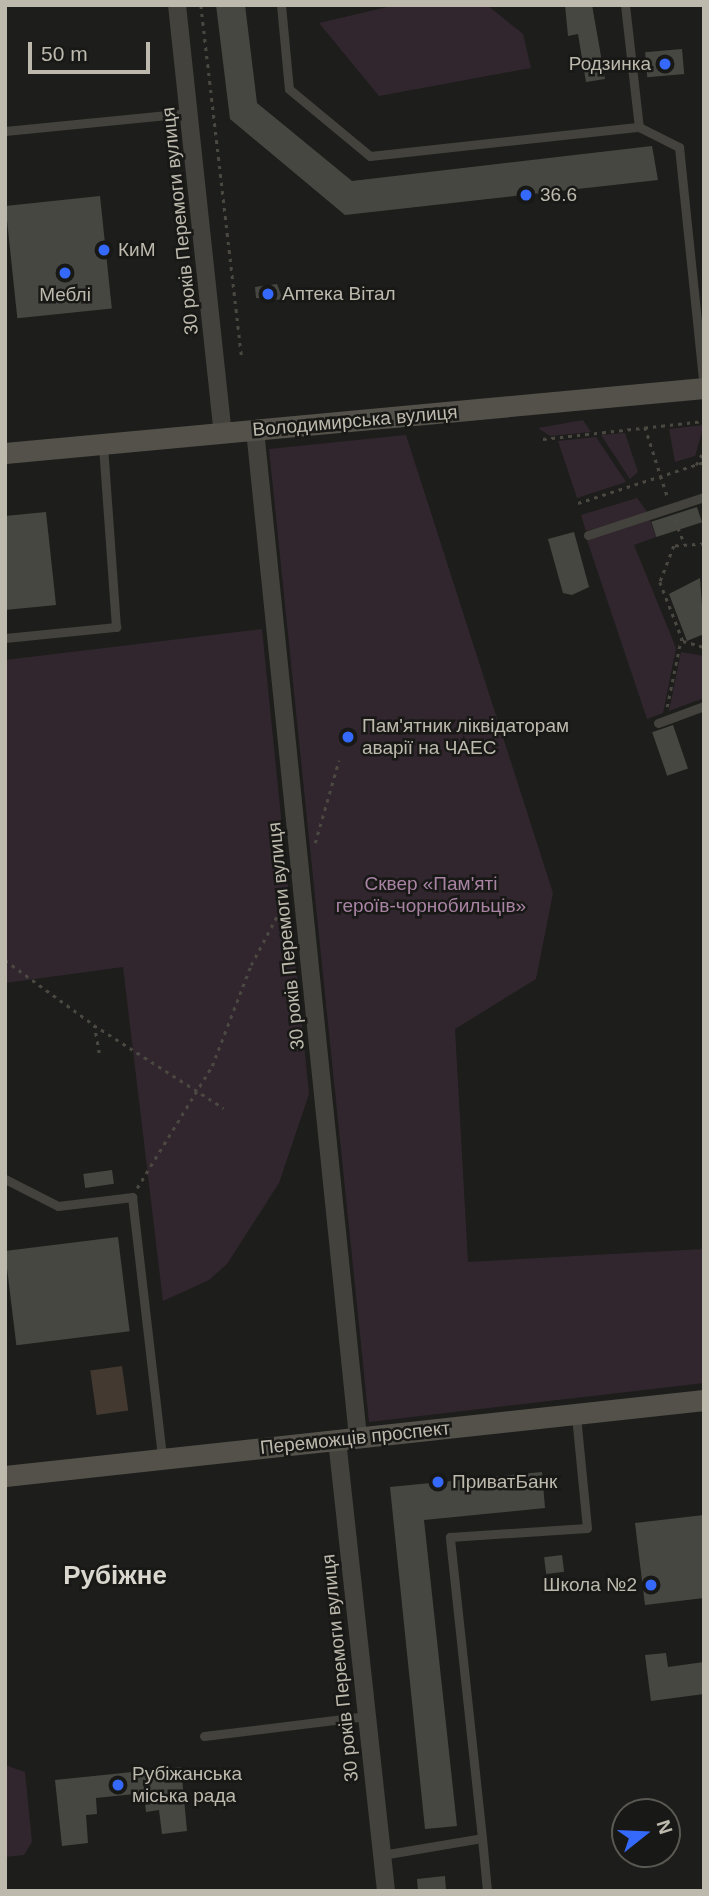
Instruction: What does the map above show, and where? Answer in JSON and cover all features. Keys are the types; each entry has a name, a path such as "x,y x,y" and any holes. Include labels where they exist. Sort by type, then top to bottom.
{"street":[{"name":"30 років Перемоги вулиця","path":"177,5 223,433"},
{"name":"Володимирська вулиця","path":"5,453 704,387"},
{"name":"30 років Перемоги вулиця","path":"255,430 348,1439 367,1716 386,1891"},
{"name":"Переможців проспект","path":"5,1476 704,1400"}],"lane":[{"path":"281,5 289,89 370,156 639,127 679,147 704,387"},
{"path":"625,5 639,127"},
{"path":"5,131 190,113"},
{"path":"5,638 116,627 103,444"},
{"path":"589,535 704,497"},
{"path":"661,722 704,706"},
{"path":"5,1179 58,1206 132,1197 162,1459"},
{"path":"487,1891 450,1537 587,1528 576,1414"},
{"path":"204,1736 367,1716"},
{"path":"382,1854 482,1839"}],"path":[{"path":"201,5 242,359"},
{"path":"543,439 704,421"},
{"path":"645,427 661,476"},
{"path":"696,465 704,450"},
{"path":"578,503 704,463"},
{"path":"661,722 681,639 662,593 661,569 683,540 704,544"},
{"path":"681,639 704,647"},
{"path":"312,853 339,760"},
{"path":"132,1197 195,1093 290,891"},
{"path":"5,960 94,1025 195,1093 224,1108"},
{"path":"94,1025 99,1053"}],"green space":[{"path":"396,5 487,5 523,34 531,68 379,96 319,23"},
{"path":"583,420 591,432 550,436 538,428"},
{"path":"704,425 695,456 675,462 669,429"},
{"path":"625,433 638,472 630,479 601,435"},
{"name":"Сквер «Пам'яті героїв-чорнобильців»","path":"406,435 553,893 536,979 455,1029 468,1262 704,1249 704,1383 369,1422 269,449"},
{"path":"596,437 626,482 577,498 558,441"},
{"path":"637,498 648,513 586,531 581,515"},
{"path":"650,520 656,537 634,545 676,648 663,713 647,719 587,540"},
{"path":"262,629 309,1094 279,1183 227,1264 209,1280 163,1301 123,967 5,983 5,660"},
{"path":"681,652 704,656 704,698 669,711"},
{"path":"5,1765 25,1772 32,1842 24,1855 5,1857"}],"shaded area":[{"path":"122,1366 128,1411 97,1415 90,1370"}],"building":[{"path":"216,5 245,5 257,103 352,181 652,146 658,180 345,215 230,119"},
{"path":"565,5 592,5 605,79 586,82 578,34 568,36"},
{"name":"Родзинка","path":"682,49 684,74 647,77 645,52"},
{"path":"100,196 112,308 17,318 6,206"},
{"path":"277,284 283,300 256,298 255,287"},
{"path":"697,507 702,522 656,537 651,522"},
{"path":"46,512 56,605 5,610 5,516"},
{"path":"574,532 589,587 572,595 563,593 548,539"},
{"path":"700,578 704,634 687,641 669,594"},
{"path":"673,725 688,768 667,776 652,732"},
{"path":"112,1170 114,1184 85,1188 83,1174"},
{"path":"118,1237 130,1331 16,1345 5,1251"},
{"path":"542,1472 545,1508 424,1520 457,1826 425,1829 390,1487"},
{"path":"704,1515 704,1598 645,1605 635,1523"},
{"path":"562,1555 564,1572 546,1574 544,1557"},
{"path":"666,1653 668,1667 704,1662 704,1694 651,1701 645,1655"},
{"path":"181,1767 187,1831 162,1834 159,1810 146,1812 144,1793 96,1798 97,1814 86,1815 88,1843 62,1846 55,1780"},
{"path":"445,1876 446,1891 418,1891 417,1879"}],"place":[{"name":"Родзинка","path":"665,64"},
{"name":"36.6","path":"526,195"},
{"name":"КиМ","path":"104,250"},
{"name":"Меблі","path":"65,273"},
{"name":"Аптека Вітал","path":"268,294"},
{"name":"Пам'ятник ліквідаторам аварії на ЧАЕС","path":"348,737"},
{"name":"ПриватБанк","path":"438,1482"},
{"name":"Школа №2","path":"651,1585"},
{"name":"Рубіжанська міська рада","path":"118,1785"}],"district":[{"name":"Рубіжне","path":"115,1576"}]}
